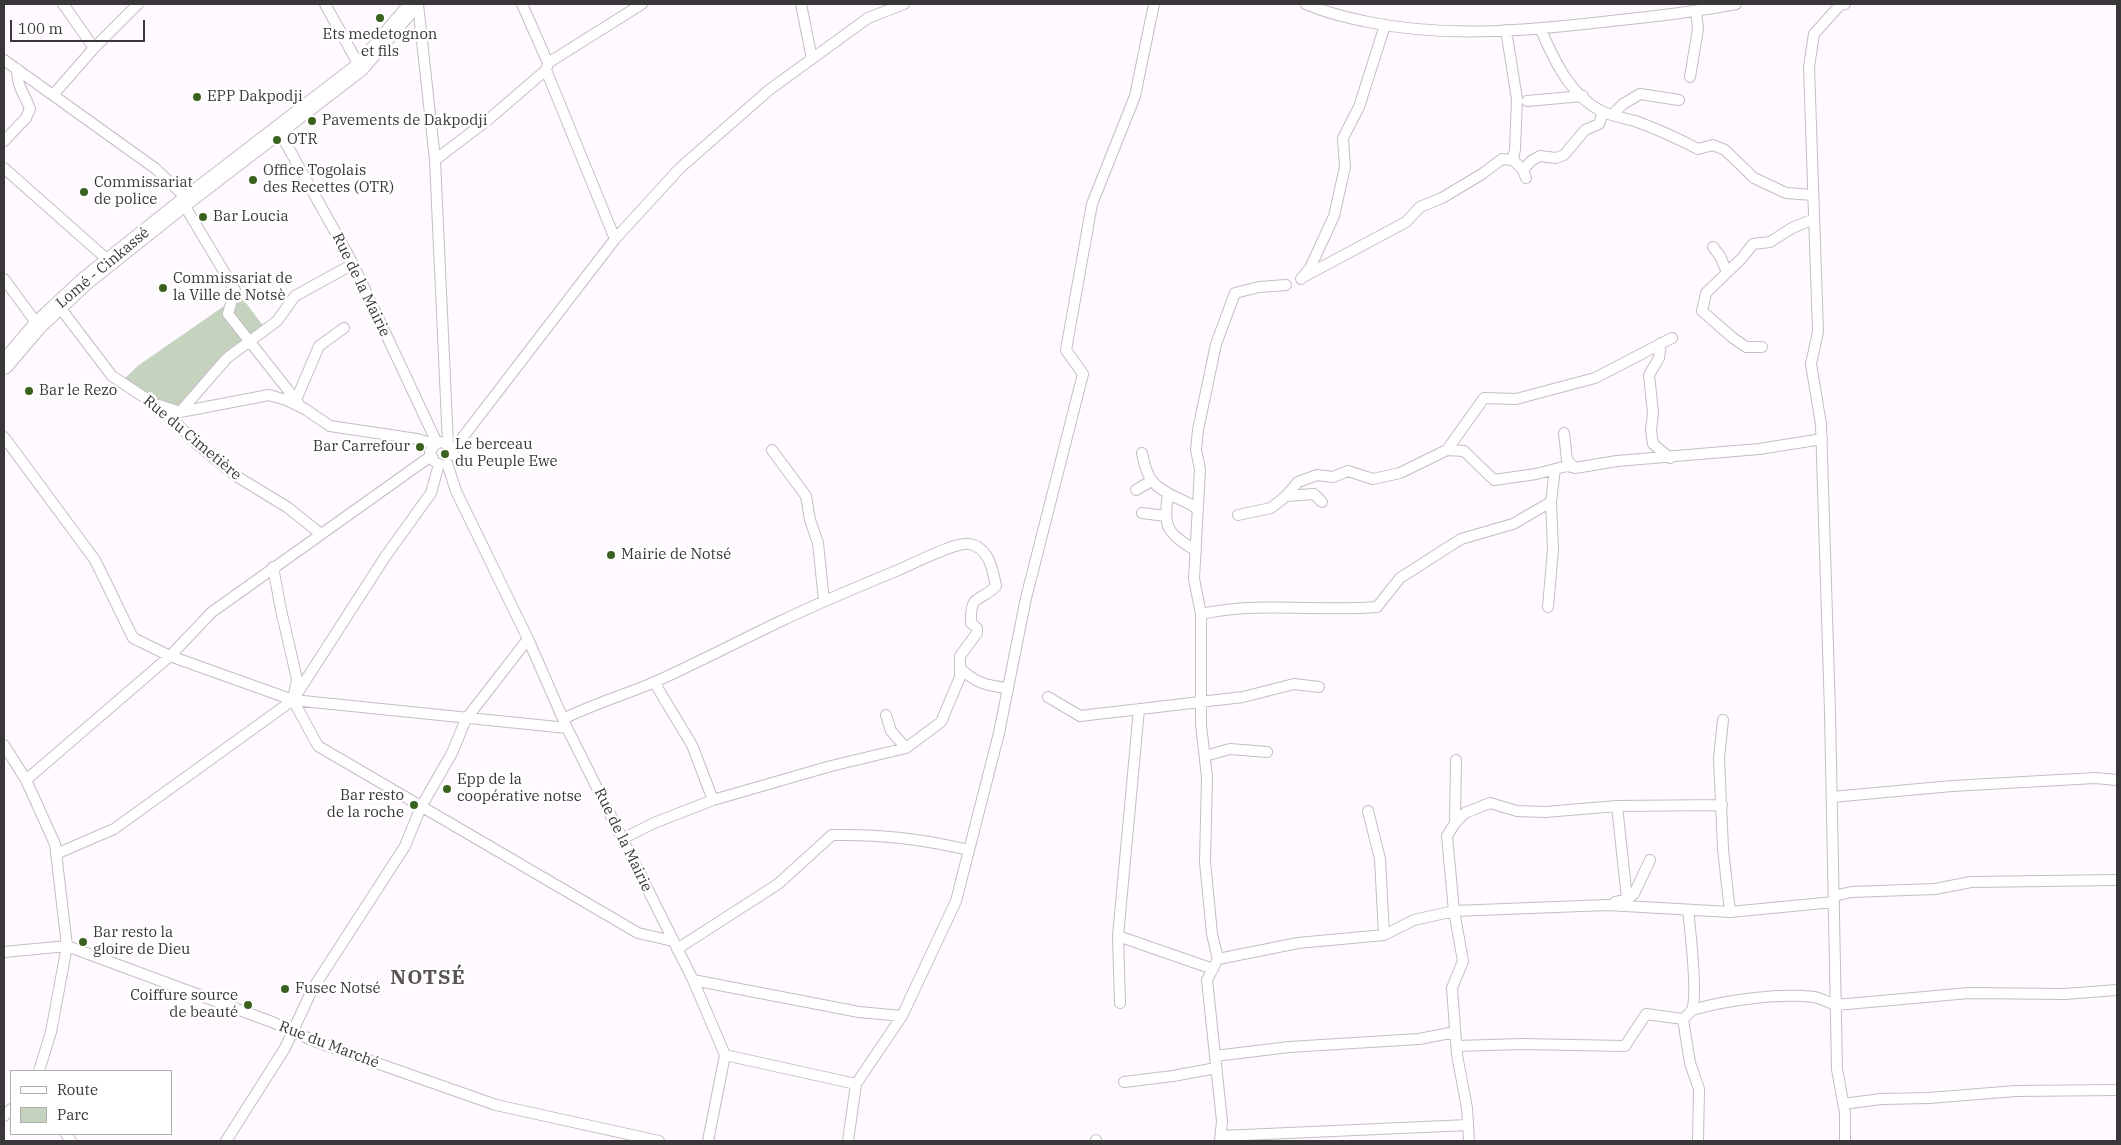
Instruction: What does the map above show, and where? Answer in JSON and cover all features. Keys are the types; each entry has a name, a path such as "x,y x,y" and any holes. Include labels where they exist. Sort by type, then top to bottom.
{"highway":[{"name":"Lomé - Cinkassé","path":"4,365 58,305 110,261 360,66 414,4"}],"street":[{"path":"63,4 94,48"},
{"path":"53,95 94,48 138,4"},
{"path":"325,4 360,66"},
{"path":"56,854 114,829 293,700 384,557 430,493 443,463 452,457 435,160 418,4"},
{"path":"522,4 615,239"},
{"path":"435,160 489,119 547,66 642,4"},
{"path":"801,4 812,59"},
{"path":"450,447 615,239 680,168 768,90 868,18 904,4"},
{"path":"848,1141 856,1084 902,1016 956,902 999,733 1026,598 1083,374 1066,350 1092,204 1135,96 1154,4"},
{"path":"1306,4 1326,13 1385,25 1434,31 1541,30 1696,11 1736,4"},
{"path":"1844,4 1840,5 1814,34 1810,66 1818,332 1811,364 1822,439 1837,1069 1843,1104 1845,1141"},
{"path":"1690,77 1698,28 1696,11"},
{"path":"1385,25 1359,107 1343,138 1345,167 1334,216 1310,268 1301,279 1406,222 1420,207 1442,198 1482,174 1502,159 1513,160 1524,174 1531,162 1540,156 1556,158 1564,155 1585,130 1599,124 1608,113 1640,94 1679,100"},
{"path":"1506,30 1517,99 1516,149 1513,160"},
{"path":"1541,30 1555,62 1563,72 1567,82 1583,96 1608,113 1671,134 1698,149 1713,145 1725,150 1754,178 1786,193 1813,195"},
{"path":"9,66 156,169 185,201 235,290 228,314 305,409"},
{"path":"4,141 26,118 30,109 9,66"},
{"path":"1527,102 1583,96"},
{"path":"1627,101 1633,121"},
{"name":"Rue de la Mairie","path":"279,131 353,264 436,443"},
{"path":"4,168 110,261"},
{"path":"1762,347 1746,347 1702,311 1706,292 1754,244 1770,242 1792,228 1814,219"},
{"path":"1713,247 1720,256 1727,272"},
{"path":"180,412 227,358 277,321 295,296 353,264"},
{"path":"4,279 38,325"},
{"path":"1286,286 1259,287 1235,293 1216,344 1198,430 1196,450 1200,469 1194,579 1200,614 1201,702 1207,776 1205,862 1212,934 1218,959 1207,980 1222,1121 1220,1139 1468,1125"},
{"name":"Rue du Cimetière","path":"58,305 112,376 153,403 198,445 236,476 287,507 321,534"},
{"path":"296,400 319,346 344,328"},
{"path":"1238,515 1271,508 1286,496 1298,482 1317,475 1334,477 1348,471 1373,479 1400,473 1447,450 1484,398 1516,399 1595,378 1672,338"},
{"path":"1661,344 1659,358 1649,375 1653,413 1651,430 1653,444 1670,458"},
{"path":"153,403 180,412 269,395 286,400 305,409 330,426 436,443 440,442 450,447"},
{"path":"1564,433 1568,460 1575,468"},
{"path":"4,437 95,560 133,638 170,656 293,700 466,719 565,723 592,705 654,682 824,601 929,558 942,550 965,543 972,544 984,553 989,561 996,586 990,592 976,598 972,604 971,622 977,628 977,633 960,656 960,677 941,722 906,748 831,766 714,800 654,823 622,839"},
{"path":"1447,450 1464,452 1494,480 1536,474 1567,466 1575,468 1618,462 1759,449 1822,439"},
{"path":"431,456 431,448 436,443"},
{"path":"772,450 806,496 810,520 818,543 824,601"},
{"path":"1142,453 1146,474 1151,481 1168,494 1194,506 1198,510"},
{"path":"431,456 443,463"},
{"path":"26,780 170,656 212,612 431,456"},
{"name":"Rue de la Mairie","path":"443,463 528,640 565,723 693,980 725,1055"},
{"path":"1548,607 1553,549 1551,502 1555,469"},
{"path":"1136,490 1151,481"},
{"path":"1168,494 1165,516 1171,535 1196,551"},
{"path":"1286,496 1314,494 1322,502"},
{"path":"1200,614 1226,608 1299,607 1351,610 1377,608 1400,578 1461,539 1513,524 1551,502"},
{"path":"1142,513 1165,516"},
{"path":"273,567 297,679 293,700 318,746 638,933 675,945 778,884 832,835 873,834 931,841 969,850"},
{"path":"226,1141 285,1048 312,990 404,846 421,807 452,753 466,719 528,640"},
{"path":"960,668 973,680 990,686 1008,688"},
{"path":"654,682 692,745 714,800"},
{"path":"1048,697 1080,716 1244,697 1294,684 1319,687"},
{"path":"1120,1003 1118,936 1139,709"},
{"path":"886,715 891,731 906,748"},
{"path":"1724,720 1719,758 1723,849 1730,912"},
{"path":"4,745 26,780 55,844 67,946 51,1032 39,1070"},
{"path":"1205,756 1230,749 1267,752"},
{"path":"1456,760 1456,823"},
{"path":"1832,797 1952,786 2096,778 2117,780"},
{"path":"1469,1141 1456,1046 1452,988 1463,961 1454,911 1447,836 1456,823 1465,813 1490,803 1517,810 1545,812 1617,806 1722,805"},
{"path":"1617,806 1627,899"},
{"path":"1368,810 1380,859 1384,935"},
{"path":"1607,905 1627,899 1634,894 1650,860"},
{"path":"1218,959 1298,943 1384,935 1414,920 1454,911 1607,905 1730,912 1834,899 1851,892 1935,889 1971,882 2117,880"},
{"path":"1688,910 1692,953 1692,1010"},
{"path":"1118,936 1213,969"},
{"name":"Rue du Marché","path":"4,952 67,946 272,1022 314,1041 496,1105 659,1141"},
{"path":"693,980 859,1012 902,1016"},
{"path":"1698,1141 1699,1089 1690,1062 1684,1019 1692,1010 1712,1004 1781,997 1816,997 1836,1005 1969,993 2065,994 2117,990"},
{"path":"1456,1046 1522,1044 1625,1046 1646,1014 1684,1019"},
{"path":"1214,1056 1289,1047 1419,1039 1456,1032"},
{"path":"708,1141 725,1055 856,1084"},
{"path":"1124,1082 1216,1068"},
{"path":"1843,1104 1881,1099 1929,1098 2016,1091 2117,1090"}],"green space":[{"path":"240,295 267,331 226,357 180,410 155,400 125,378 139,365"}],"place":[{"name":"Ets medetognon et fils","path":"380,18"},
{"name":"EPP Dakpodji","path":"197,97"},
{"name":"Pavements de Dakpodji","path":"312,121"},
{"name":"OTR","path":"277,140"},
{"name":"Office Togolais des Recettes (OTR)","path":"253,180"},
{"name":"Commissariat de police","path":"84,192"},
{"name":"Bar Loucia","path":"203,217"},
{"name":"Commissariat de la Ville de Notsè","path":"163,288"},
{"name":"Bar le Rezo","path":"29,391"},
{"name":"Bar Carrefour","path":"420,447"},
{"name":"Le berceau du Peuple Ewe","path":"445,454"},
{"name":"Mairie de Notsé","path":"611,555"},
{"name":"Epp de la coopérative notse","path":"447,789"},
{"name":"Bar resto de la roche","path":"414,805"},
{"name":"Bar resto la gloire de Dieu","path":"83,942"},
{"name":"Fusec Notsé","path":"285,989"},
{"name":"Coiffure source de beauté","path":"248,1005"}],"district":[{"name":"NOTSÉ","path":"428,978"}]}
